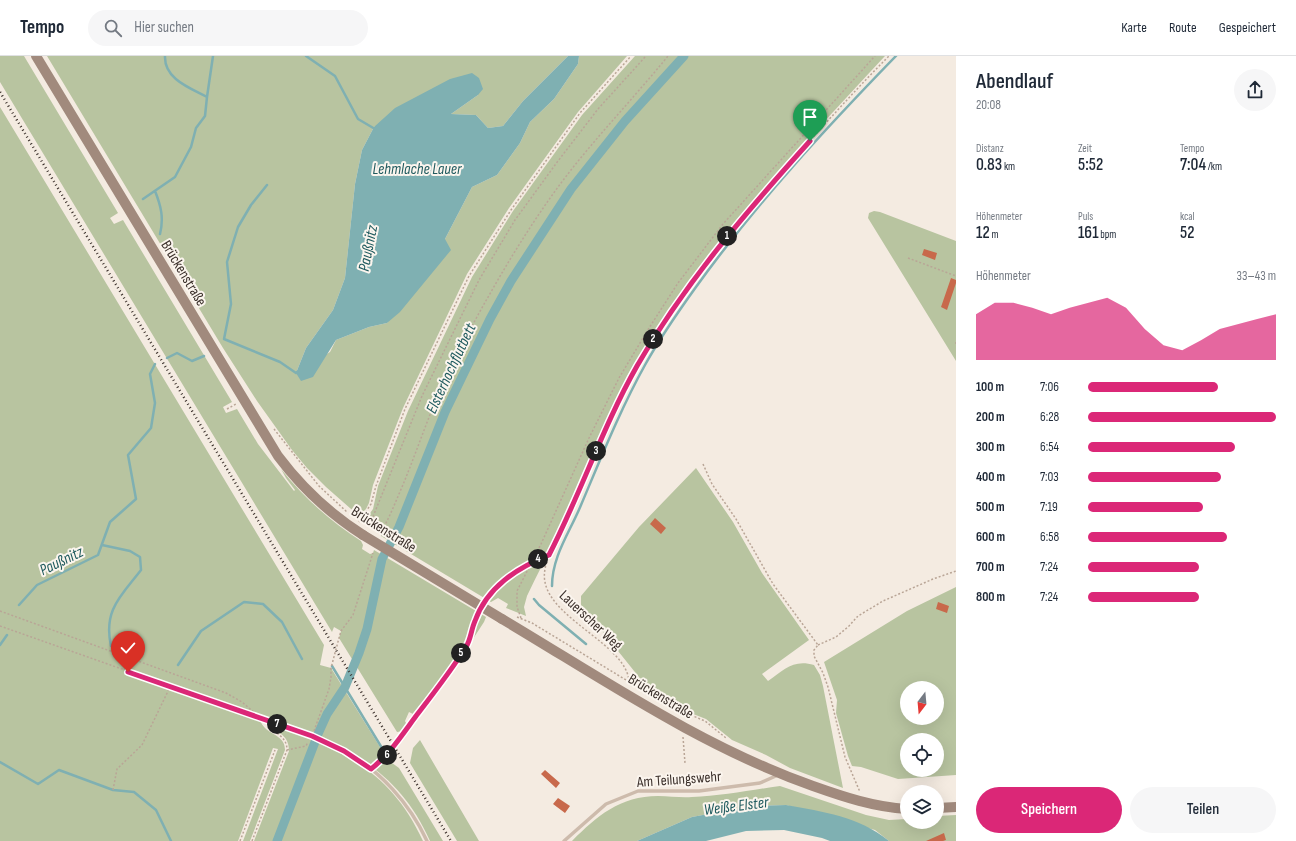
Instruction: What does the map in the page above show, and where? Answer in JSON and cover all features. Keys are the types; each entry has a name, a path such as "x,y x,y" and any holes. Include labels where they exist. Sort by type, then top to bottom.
{"main road":[{"name":"Brückenstraße","path":"36,56 278,456 305,488 325,508 363,530 502,618 688,730 733,754 781,774 861,802 900,809"},
{"path":"944,808 956,807"}],"lane":[{"path":"260,718 312,736 344,751 371,769 393,788 422,829 427,841"},
{"name":"Am Teilungswehr","path":"564,841 606,804 638,791 699,791 760,783 781,774"}],"path":[{"path":"363,530 359,522 371,504 376,486 405,410 469,276 511,210 580,113 631,56"},
{"path":"370,524 422,396 479,280 515,220 558,161 598,109 646,56"},
{"path":"380,534 384,529 408,472 444,381 490,294 511,258 561,183 615,116 668,56"},
{"path":"521,618 517,607 517,591 556,513 589,438 619,378 678,283 723,224 875,56"},
{"name":"Lauerscher Weg","path":"629,682 629,675 616,656 560,607 550,596 544,581 544,573 549,555 630,379 656,334 721,243 757,200 889,56"},
{"path":"908,258 956,276"},
{"path":"227,409 237,404"},
{"path":"272,428 319,486 348,513"},
{"path":"703,464 712,484 736,519 774,584 818,645"},
{"path":"374,517 384,529"},
{"path":"287,750 306,746 312,736 329,689 332,676 330,668 341,631 353,615 373,553"},
{"path":"484,604 490,592 509,576 533,561 549,555"},
{"path":"861,802 860,792 845,757 828,687 823,673 814,656 814,650 818,645 836,637 858,616 883,601 933,579 956,571"},
{"path":"371,769 382,760 430,699 467,646 472,635 475,621 481,610"},
{"path":"0,611 226,693 242,702 260,718 266,727 283,737 287,744 287,750 252,841"},
{"path":"516,616 532,623 669,706 705,721 731,741"},
{"path":"0,626 260,718"},
{"path":"113,790 117,769 142,745 170,687"},
{"path":"240,841 275,750"}],"green space":[{"path":"0,56 24,56 118,213 110,218 114,224 123,220 232,402 223,407 226,413 237,409 258,444 294,491 295,490 281,469 299,490 318,508 361,541 363,545 362,549 370,554 373,553 374,550 486,617 443,685 417,716 409,712 405,721 408,727 404,731 397,732 339,638 341,631 334,627 332,632 0,82"},
{"path":"47,56 568,56 523,101 503,126 488,128 476,115 451,114 478,95 374,127 362,150 355,184 345,278 333,310 306,348 296,373 330,352 336,340 369,327 387,323 445,239 472,187 497,175 520,143 530,122 554,99 578,64 579,56 627,56 578,112 509,208 467,274 403,408 373,485 369,503 366,509 359,516 307,468 292,450 257,401 223,348"},
{"name":"Elsterhochflutbett","path":"635,56 885,56 745,211 698,270 655,332 624,384 604,425 559,531 527,596 524,607 526,616 506,608 508,604 498,598 491,602 381,536 380,529 365,520 373,509 378,486 408,411 472,277 513,211 582,115"},
{"path":"0,107 324,645 320,665 331,668 388,760 399,768 443,841 430,841 416,815 400,792 381,774 360,759 338,746 314,735 261,715 260,720 265,728 281,739 285,746 285,750 250,841 243,841 278,749 273,748 238,841 0,841"},
{"path":"874,211 956,241 956,361 868,218 869,213"},
{"path":"696,468 733,522 762,573 809,640 762,674 768,681 794,665 800,663 814,665 820,675 823,686 843,788 790,768 766,755 732,740 706,719 683,710 651,692 581,605 581,596 639,527"},
{"path":"956,587 956,775 944,776 944,733 900,733 900,777 927,777 898,779 861,767 852,766 836,713 837,700 824,662 907,611"},
{"path":"265,722 315,741 338,752 377,778 394,795 409,816 423,841 254,841 289,751 287,740 284,736"},
{"path":"420,740 479,841 457,841 410,763 413,748"},
{"path":"780,786 866,815 889,820 900,819 900,829 944,829 944,816 956,815 956,841 889,841 875,830 786,805 751,806 692,817 637,841 572,841 591,823 610,809 632,800 658,796 688,797 736,793"}],"water":[{"name":"Lehmlache Lauer","path":"568,56 579,56 578,64 554,99 530,122 520,143 497,175 472,187 445,239 451,250 400,312 387,323 369,327 336,340 313,377 301,381 296,373 306,348 333,310 345,278 355,184 362,150 374,127 395,108 450,79 472,73 479,78 483,89 478,95 451,114 476,115 488,128 503,126 523,101"},
{"path":"786,805 853,820 889,841 830,841 784,830 746,831 706,841 637,841 692,817 751,806"}],"building":[{"path":"924,249 937,253 935,260 922,255"},
{"path":"951,278 956,280 956,283 947,310 941,307"},
{"path":"655,518 666,528 661,534 650,524"},
{"path":"938,602 949,606 947,613 936,609"},
{"path":"545,770 560,783 556,788 541,774"},
{"path":"558,798 570,806 565,813 553,804"},
{"path":"944,833 946,840 926,841"}],"waterway":[{"path":"143,199 175,177 191,147 196,128 205,116 207,97 179,82 173,77 166,64 165,56"},
{"path":"207,97 213,56"},
{"name":"Paußnitz","path":"306,56 335,76 358,119 375,129"},
{"name":"Elsterhochflutbett","path":"318,734 327,714 345,687 359,653 367,629 382,559 399,527 445,412 490,319 511,281 571,189 625,121 684,56"},
{"path":"552,586 555,564 562,544 577,515 627,399 663,335 689,296 766,197 843,111 896,56"},
{"path":"267,185 251,205 238,227 227,262 231,304 224,339 280,362 296,373 297,372"},
{"path":"155,191 161,212 162,223 160,234"},
{"name":"Paußnitz","path":"167,358 177,353 192,361 204,356"},
{"name":"Paußnitz","path":"19,605 37,585 98,555 110,522 136,499 128,455 151,428 155,403 150,374 155,364"},
{"path":"102,545 130,551 140,557 141,570 121,596 112,613 109,633 111,646"},
{"path":"534,599 539,605 586,644"},
{"path":"178,665 201,631 244,602 263,604 282,622 302,659"},
{"name":"Paußnitz","path":"0,645 7,635"},
{"path":"332,666 385,753"},
{"name":"Elsterhochflutbett","path":"277,841 315,742"},
{"path":"0,762 38,784 59,770 113,790 134,792 156,810 171,841"}],"railway":[{"path":"0,92 451,841"}],"route":[{"path":"128,672 222,706 312,736 344,751 371,769 382,760 430,699 467,646 472,635 475,621 490,592 509,576 533,561 549,555 560,534 586,472 621,397 636,367 656,334 721,243 810,141"}],"water label":[{"name":"Weiße Elster","path":"736,805"}]}
